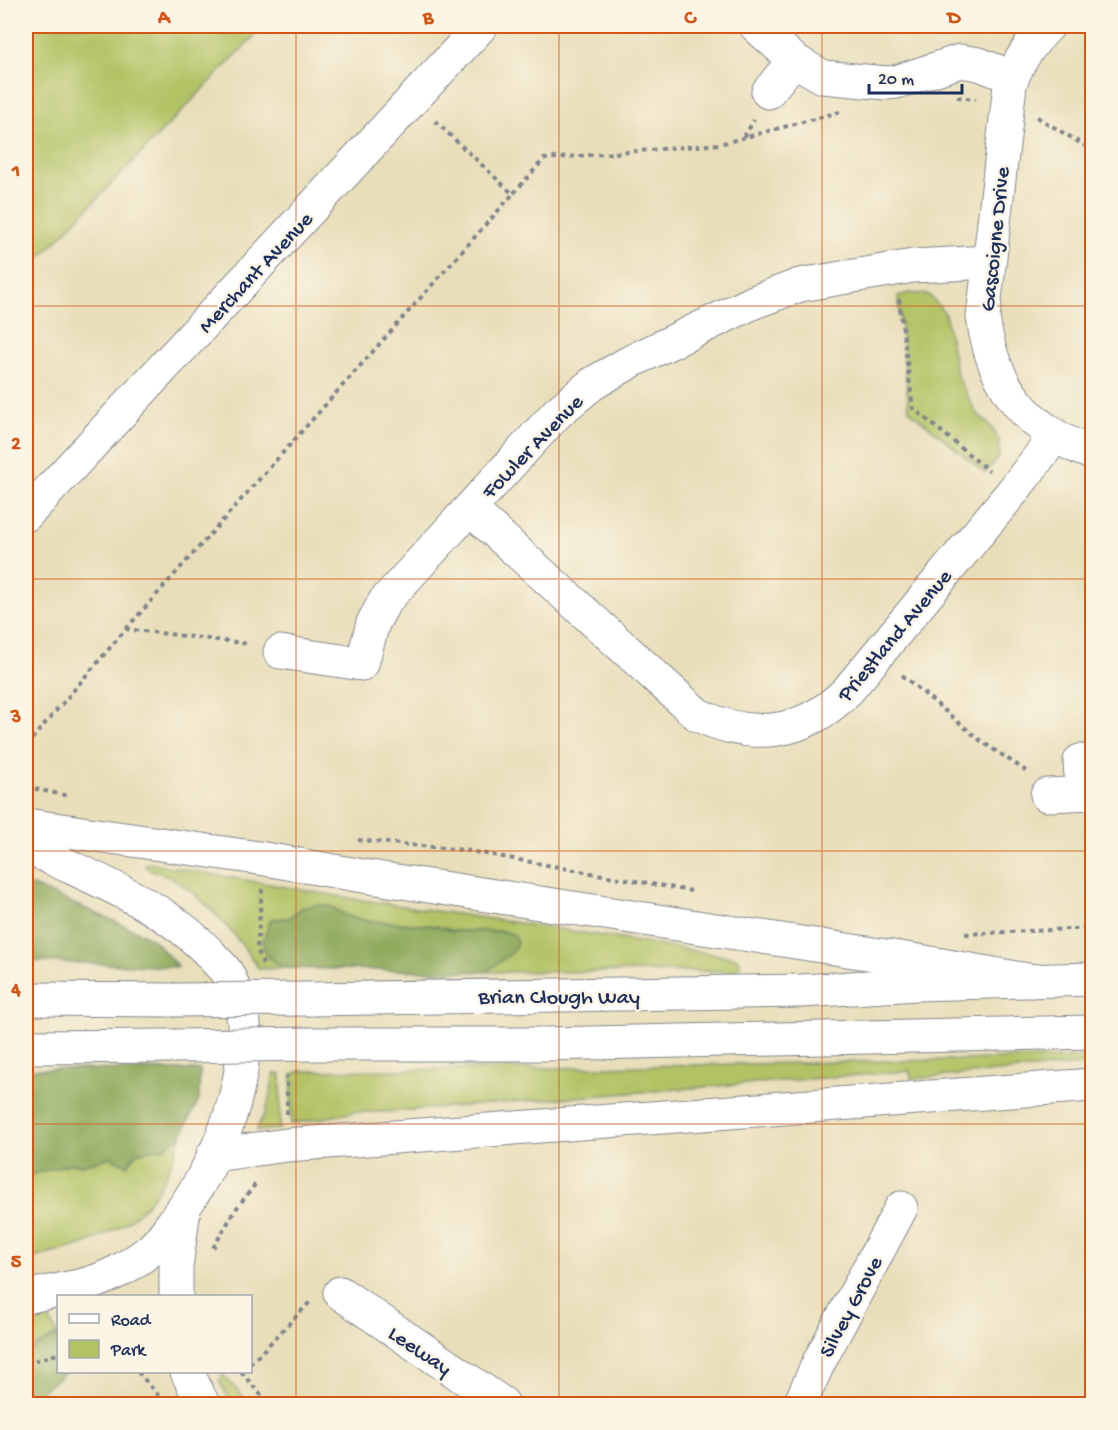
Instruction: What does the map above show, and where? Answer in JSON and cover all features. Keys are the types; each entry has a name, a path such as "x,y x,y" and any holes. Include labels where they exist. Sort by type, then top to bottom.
{"main road":[{"name":"Merchant Avenue","path":"26,515 481,26"},
{"path":"756,26 794,60 823,77 886,83 904,81 960,61 979,64 1009,90"},
{"name":"Gascoigne Drive","path":"1048,26 1027,49 1009,90 983,316 993,363 1018,404 1037,423 1055,436 1092,453"},
{"path":"768,92 794,60"},
{"name":"Fowler Avenue","path":"280,652 362,664 367,637 378,612 558,412 592,384 630,362 733,311 800,285 895,269 989,262"},
{"name":"Priestland Avenue","path":"470,509 698,715 720,724 745,730 783,729 804,722 838,701 1013,491 1055,436"},
{"path":"1047,795 1087,793 1080,761"},
{"path":"26,825 265,859 919,961 1033,981"},
{"path":"26,846 96,879 161,914 197,940 227,972 244,1021 242,1067 234,1106 213,1155 184,1208 149,1252 118,1270 98,1291 26,1297"},
{"name":"Brian Clough Way","path":"26,999 310,999 790,992 917,984 1092,979"},
{"name":"Brian Clough Way","path":"26,1047 545,1044 1092,1032"},
{"path":"213,1155 297,1144 1092,1086"},
{"path":"176,1295 176,1268 184,1208"},
{"name":"Silvey Grove","path":"800,1404 819,1362 901,1208"},
{"name":"Leeway","path":"340,1293 502,1404"},
{"path":"188,1373 203,1404"}],"path":[{"path":"951,96 1009,90 1020,105 1059,132 1092,150"},
{"path":"413,100 513,194"},
{"path":"26,746 126,629 544,159 720,144 851,110"},
{"path":"895,269 913,408 1013,491"},
{"path":"126,629 257,645 280,652"},
{"path":"878,654 981,741 1031,775 1028,796 1047,795"},
{"path":"26,787 72,797"},
{"path":"349,839 464,850 697,892"},
{"path":"955,935 1092,928"},
{"path":"212,1258 213,1248 236,1209 257,1182 266,1179"},
{"path":"252,1362 325,1285 340,1293"},
{"path":"26,1364 57,1354"},
{"path":"140,1373 166,1404"},
{"path":"243,1373 269,1404"}],"green space":[{"path":"26,26 264,26 26,272"},
{"path":"909,293 929,295 945,313 957,375 975,411 992,428 999,441 999,457 985,473 909,410 898,296"},
{"path":"147,863 355,899 737,958 740,966 735,971 486,972 513,951 503,931 453,931 436,926 364,920 350,917 327,905 302,908 288,918 266,955 283,968 259,969 232,932 211,909 175,880 145,867"},
{"path":"33,886 154,940 178,967 26,961 26,887"},
{"path":"327,905 350,917 364,920 436,926 453,931 503,931 515,935 517,942 513,952 486,972 283,968 266,955 263,941 271,919 288,918 302,908"},
{"path":"1092,1057 1092,1064 911,1079 910,1071 385,1112 355,1112 291,1124 292,1074 302,1071"},
{"path":"26,1069 200,1070 199,1100 181,1136 163,1148 138,1152 127,1165 110,1157 81,1165 72,1163 26,1176"},
{"path":"273,1074 281,1074 280,1129 257,1131 268,1103"},
{"path":"181,1136 170,1166 157,1190 142,1209 125,1224 82,1244 26,1260 26,1176 72,1163 81,1165 110,1157 163,1148"},
{"path":"49,1319 57,1335 26,1352 26,1325"},
{"path":"57,1335 57,1373 65,1373 26,1404 26,1352"},
{"path":"223,1375 250,1404 232,1404 219,1381"}]}
